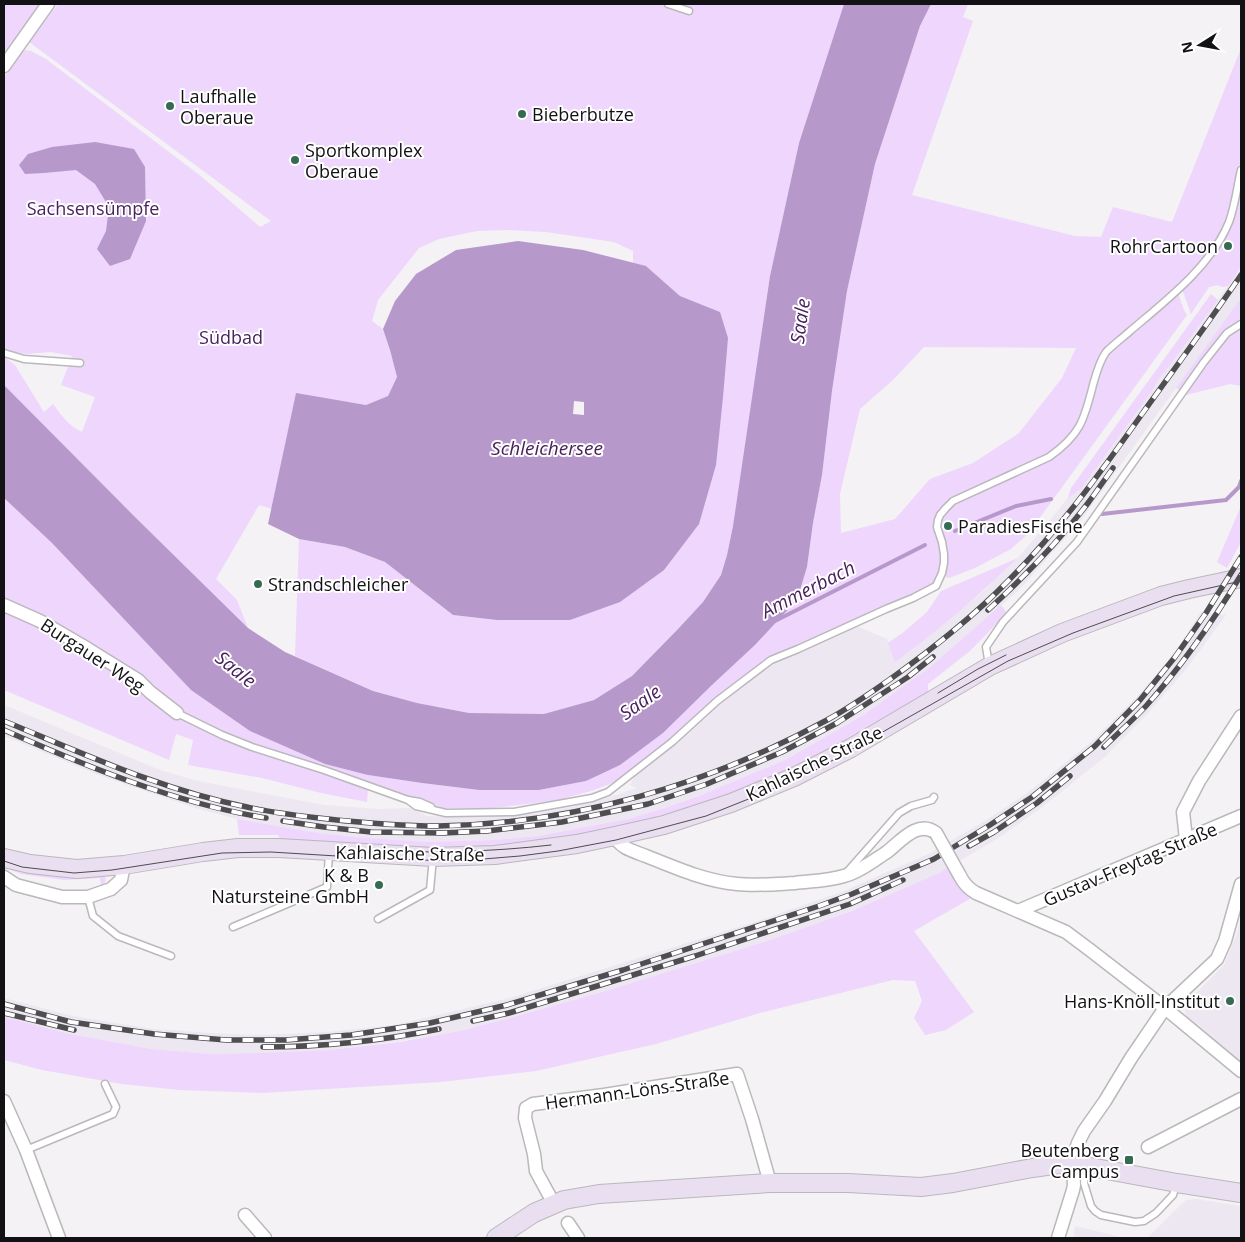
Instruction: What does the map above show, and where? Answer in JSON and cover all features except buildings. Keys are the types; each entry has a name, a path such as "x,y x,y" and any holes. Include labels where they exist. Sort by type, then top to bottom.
{"main road":[{"name":"Kahlaische Straße","path":"4,858 30,864 76,869 124,865 238,848 279,848 433,857 494,855 577,844 664,825 732,803 794,777 851,748 990,666 1062,633 1152,599 1241,578"},
{"path":"496,1238 534,1212 564,1200 599,1194 770,1183 848,1183 921,1187 1053,1165 1079,1165 1241,1193"}],"street":[{"path":"4,66 48,4"},
{"name":"Burgauer Weg","path":"4,604 40,621 138,680 177,713"},
{"path":"1186,839 1183,812 1199,781 1241,716"},
{"name":"Gustav-Freytag-Straße","path":"1018,911 1241,816"},
{"path":"615,836 616,840 622,845 673,867 701,877 748,885 828,880 844,876 867,865 889,850 902,838 913,832 928,829 936,833 966,886 971,890 1066,932 1165,1008 1241,1071"},
{"path":"4,877 16,885 62,897 88,897 111,889 121,880 124,865"},
{"path":"1058,1238 1079,1165 1074,1155 1084,1131 1105,1101 1130,1058 1165,1008 1217,959 1225,941 1241,884"},
{"name":"Hermann-Löns-Straße","path":"554,1204 536,1171 525,1118 526,1108 533,1104 614,1094 737,1074 770,1183"},
{"path":"1148,1147 1241,1099"},
{"path":"4,1101 26,1150 59,1238"},
{"path":"244,1215 265,1238"},
{"path":"568,1223 578,1238"}],"lane":[{"path":"668,4 689,11"},
{"path":"177,713 252,747 408,800 420,802 446,813 514,812 592,798 608,792 672,742 717,701 771,660 914,598 936,586 944,563 942,542 937,527 940,514 953,501 1049,457 1074,436 1082,422 1103,356 1110,347 1184,284 1204,262 1220,239 1231,217 1241,170"},
{"path":"990,666 986,647 1002,622 1077,542 1204,362 1227,333 1241,324"},
{"path":"4,353 24,360 80,363"},
{"path":"844,876 899,813 911,806 932,800 934,797"},
{"path":"233,927 327,887 330,851"},
{"path":"378,918 430,890 433,857"},
{"path":"88,897 93,916 118,936 171,956"},
{"path":"26,1150 113,1114 116,1107 105,1084"},
{"path":"1079,1165 1091,1206 1101,1216 1135,1222 1144,1221 1156,1213 1173,1195 1176,1183"}],"shaded area":[{"path":"1241,266 1241,298 1081,520 1019,590 929,668 862,716 785,760 699,796 628,819 538,836 495,840 427,842 354,837 237,819 195,808 101,776 4,736 4,705 160,770 198,781 324,805 377,809 410,808 427,816 462,817 534,814 604,799 637,788 630,785 645,763 771,660 852,624 887,639 895,662 981,593 1018,558 1068,498 1081,489"},
{"path":"1201,612 1226,615 1187,668 1149,712 1106,756 1040,809 997,839 939,873 852,911 764,942 602,992 464,1030 330,1050 210,1054 151,1049 70,1034 4,1017 4,998 73,1016 153,1029 210,1033 258,1035 327,1032 395,1025 506,999 758,921 844,891 926,855 985,821 1027,793 1091,742 1136,698 1173,655"},
{"path":"1241,915 1241,1062 1186,1019 1185,1006 1224,965 1237,934"},
{"path":"1196,1199 1241,1206 1241,1238 1140,1238 1148,1237 1186,1200"},
{"path":"1075,1226 1125,1238 1074,1238"}],"green space":[{"path":"4,4 42,4 4,56"},
{"path":"58,4 844,4 799,143 770,276 733,526 721,575 703,602 632,676 594,700 545,714 469,713 417,703 373,691 295,656 299,539 345,547 385,562 453,615 497,620 570,620 720,312 680,296 646,266 633,263 633,251 614,242 546,232 508,230 477,231 439,239 419,248 378,300 372,321 383,329 397,377 388,396 366,405 296,394 272,509 259,505 216,579 237,600 248,628 4,385 4,357 15,365 44,412 53,404 69,423 82,432 95,397 61,385 72,356 51,352 26,354 4,350 4,77 19,55 25,50 46,59 202,177 260,227 271,221 29,42"},
{"path":"931,4 968,4 963,17 973,21 912,195 1075,236 1101,237 1113,207 1172,222 1241,48 1241,160 1225,223 1214,243 1190,273 1103,350 1096,364 1082,415 1069,437 1048,454 961,494 945,504 937,514 935,524 941,557 940,569 934,582 925,592 771,660 645,763 610,784 558,800 493,808 442,808 420,799 368,788 367,802 262,778 188,765 193,740 176,734 169,760 4,690 4,498 52,543 191,690 368,775 479,790 539,790 586,781 663,733 755,645 797,600 807,567 822,475 847,291 875,164 920,26","holes":["924,347 1076,348 1062,378 1019,433 973,463 930,479 895,519 841,533 840,494 860,409 894,379"]},
{"path":"1241,185 1241,266 1228,286 1222,287 1218,285 1209,287 1191,314 1182,289 1226,236 1234,218"},
{"path":"1178,293 1187,315 1028,534 1011,549 975,568 949,578 946,577 947,554 942,522 948,511 955,504 1051,460 1062,452 1077,436 1086,420 1108,354"},
{"path":"1211,294 1218,300 1081,489 1068,498 1071,488"},
{"path":"1241,298 1241,386 1230,384 1186,395 1176,388"},
{"path":"1241,506 1241,542 1227,568 1217,562"},
{"path":"1018,558 958,612 895,662 888,643 927,612 941,591"},
{"path":"1001,605 1007,613 970,651 928,684 928,693 829,750 789,770 742,790 669,815 555,841 462,849 282,843 278,835 239,835 237,819 354,837 427,842 495,840 538,836 628,819 668,807 785,760 862,716 929,668"},
{"path":"4,866 105,875 105,880 101,886 100,878 64,880 21,874"},
{"path":"950,866 973,897 914,931 974,1012 946,1030 925,1035 914,1018 922,1001 915,981 893,980 760,1013 656,1044 536,1071 441,1082 262,1093 179,1090 122,1084 42,1070 4,1060 4,1017 70,1034 151,1049 210,1054 330,1050 400,1042 464,1030 602,992 764,942 852,911 939,873"}],"water":[{"name":"Saale","path":"844,4 931,4 920,26 875,164 847,291 822,475 807,567 797,600 755,645 663,733 620,765 586,781 539,790 479,790 368,775 325,764 250,731 191,690 52,543 4,498 4,385 248,628 285,652 373,691 417,703 469,713 544,714 594,700 632,676 703,602 721,575 733,526 770,276 799,143"},
{"path":"95,142 134,149 145,167 146,221 130,259 110,266 97,249 106,231 109,207 95,184 76,170 25,174 19,165 28,154 52,147"},
{"name":"Schleichersee","path":"518,241 583,250 646,266 680,296 720,312 728,338 716,465 699,524 664,570 620,602 570,620 497,620 453,615 385,562 345,547 299,539 268,524 296,393 366,405 388,396 397,377 383,329 395,301 416,274 456,250"}],"pier":[{"path":"574,401 584,402 584,415 573,414"}],"waterway":[{"name":"Ammerbach","path":"1102,514 1226,500 1239,487 1241,481"},
{"name":"Ammerbach","path":"955,531 1016,506 1051,499"},
{"name":"Ammerbach","path":"775,621 925,545"}],"tram line":[{"path":"4,861 22,867 74,873 112,870 222,853 271,852 459,861 558,851 616,840 706,816 812,772 1008,661 1073,633 1174,596 1241,581"},
{"path":"938,693 1006,655"},
{"path":"787,775 823,758"},
{"path":"371,851 461,851 551,845"}],"railway":[{"path":"4,721 124,770 215,800 267,811 356,822 438,826 489,824 539,818 639,797 687,782 735,764 782,743 835,715 905,669 980,608 1027,562 1079,500 1127,436 1241,275"},
{"path":"988,610 1053,545 1088,503 1113,468"},
{"path":"4,1004 71,1022 154,1034 226,1040 286,1040 351,1035 430,1023 507,1005 623,970 819,906 934,859 1032,797 1095,746 1140,700 1175,657 1206,613 1241,557"},
{"path":"1104,747 1146,706 1172,675 1208,626 1241,575"},
{"path":"283,821 371,832 443,833 487,831 562,822 648,804 707,784 782,752 837,723 908,677 933,657"},
{"path":"4,730 132,782 198,803 266,818"},
{"path":"969,846 994,832 1037,803 1070,776"},
{"path":"473,1021 509,1013 695,956 850,904 903,880"},
{"path":"4,1013 74,1030"},
{"path":"263,1047 351,1042 439,1029"}],"place":[{"name":"Laufhalle Oberaue","path":"170,106"},
{"name":"Bieberbutze","path":"522,114"},
{"name":"Sportkomplex Oberaue","path":"295,160"},
{"name":"RohrCartoon","path":"1228,246"},
{"name":"ParadiesFische","path":"948,526"},
{"name":"Strandschleicher","path":"258,584"},
{"name":"K & B Natursteine GmbH","path":"379,885"},
{"name":"Hans-Knöll-Institut","path":"1230,1001"},
{"name":"Beutenberg Campus","path":"1129,1160"}],"park label":[{"name":"Sachsensümpfe","path":"93,208"},
{"name":"Südbad","path":"231,337"}]}
